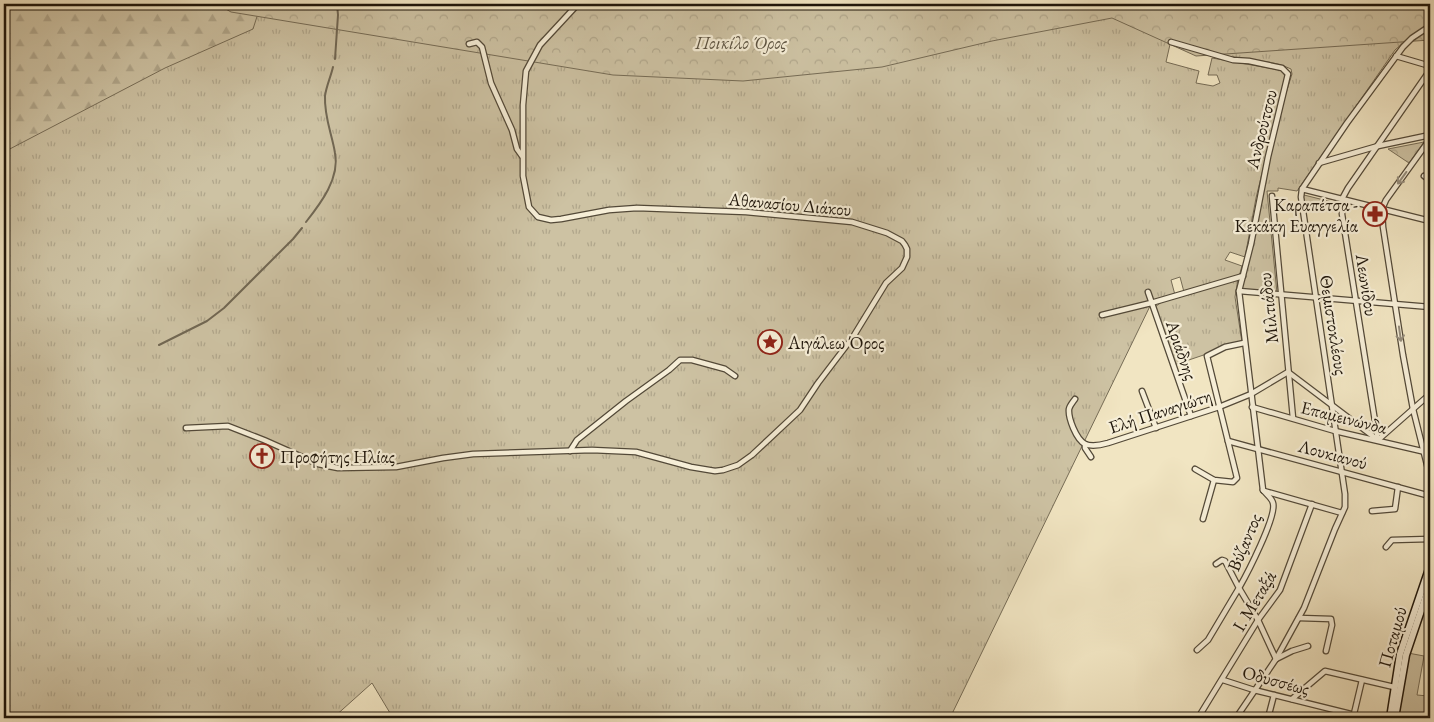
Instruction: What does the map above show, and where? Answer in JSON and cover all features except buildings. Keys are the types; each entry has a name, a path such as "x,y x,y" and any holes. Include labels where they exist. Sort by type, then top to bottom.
{"street":[{"name":"Αθανασίου Διάκου","path":"186,428 228,426 318,464 338,468 408,466 443,458 473,454 592,450 636,452 710,471 723,470 738,465 800,410 853,337 886,283 902,268 907,257 907,249 902,241 887,233 852,222 813,217 746,212 637,208 609,210 562,219 542,219 533,213 527,200 522,156 526,71 540,45 578,4"},
{"path":"1430,26 1412,38 1396,56 1302,189 1430,221"},
{"path":"469,44 477,42 482,47 491,83 512,130 518,152 522,156"},
{"name":"Ανδρούτσου","path":"1171,42 1233,60 1249,61 1282,68 1288,74 1239,291 1263,490"},
{"path":"1396,56 1430,66"},
{"path":"1342,199 1430,70"},
{"path":"1319,163 1378,146 1430,137"},
{"path":"1430,137 1386,200 1382,209 1383,227 1403,355 1413,409 1428,452 1430,477"},
{"path":"1424,176 1430,180"},
{"name":"Θεμιστοκλέους","path":"1236,718 1276,659 1299,618 1309,597 1346,500 1304,214 1302,189"},
{"name":"Μιλτιάδου","path":"1272,196 1293,418"},
{"name":"Λεωνίδου","path":"1342,199 1342,214 1378,440"},
{"path":"1102,315 1243,276"},
{"path":"1239,291 1430,307"},
{"name":"Αριάδνης","path":"1148,292 1190,416"},
{"path":"1194,469 1214,480 1232,482 1238,476 1207,356 1225,347 1244,343"},
{"path":"570,451 577,440 680,360 692,360 725,369 735,376"},
{"path":"1288,372 1378,440 1430,394"},
{"name":"Ελή Παναγιώτη","path":"1085,444 1093,446 1108,443 1219,407 1250,394 1288,372"},
{"path":"1142,391 1156,428"},
{"path":"1075,399 1069,407 1070,418 1078,437 1085,444 1085,448 1091,457"},
{"name":"Επαμεινώνδα","path":"1252,407 1336,431 1428,452"},
{"name":"Λουκιανού","path":"1228,441 1430,496"},
{"path":"1203,519 1214,480"},
{"path":"1372,511 1395,509 1398,487"},
{"path":"1263,490 1342,513"},
{"name":"Βύζαντος","path":"1263,490 1272,500 1273,507 1267,530 1239,588 1258,620 1276,659"},
{"name":"Ι. Μεταξά","path":"1222,680 1258,620 1280,590 1312,504"},
{"path":"1386,547 1392,540 1430,539"},
{"path":"1197,650 1208,640 1239,588 1225,561 1222,560 1216,564"},
{"name":"Ποταμού","path":"1390,718 1400,654 1430,566"},
{"name":"Ποταμού","path":"1395,718 1406,655 1430,584"},
{"path":"1299,618 1331,620 1332,625 1326,651"},
{"path":"1276,659 1308,646"},
{"path":"1292,699 1325,671 1394,688"},
{"name":"Οδυσσέως","path":"1198,718 1215,688 1222,680 1353,716 1367,718"},
{"path":"1353,716 1362,680"},
{"path":"1268,718 1274,695"}],"green space":[{"path":"4,4 1430,4 1416,31 1395,50 1297,191 1278,188 1278,191 1267,191 1277,293 1241,289 1281,109 1292,74 1291,69 1270,62 1224,55 1171,40 1166,62 1199,71 1196,83 1213,86 1220,83 1217,75 1208,75 1212,58 1280,70 1284,73 1285,79 1256,198 1245,257 1230,252 1225,260 1242,266 1240,273 1237,276 1184,292 1180,277 1171,280 1175,295 1152,302 950,718 393,718 372,683 333,718 4,718"},
{"path":"4,4 261,4 253,29 165,68 4,152"},
{"name":"Ποικίλο Όρος","path":"217,4 1430,4 1430,40 1196,56 1112,18 992,41 882,67 743,81 613,75 231,12"},
{"path":"1424,142 1409,163 1388,149"},
{"path":"1304,195 1336,203 1337,207 1322,210 1321,205 1304,208"},
{"path":"1238,279 1235,297 1242,342 1174,365 1155,307 1163,301"},
{"path":"1408,653 1424,656 1417,695 1428,696 1425,718 1398,718"}],"waterway":[{"path":"335,59 337,4"},
{"path":"306,222 328,190 335,172 335,153 325,104 325,96 333,67"},
{"path":"159,345 207,321 224,308 302,228"}],"place":[{"name":"Καραπέτσα - Κεκάκη Ευαγγελία","path":"1375,214"},
{"name":"Αιγάλεω Όρος","path":"770,342"},
{"name":"Προφήτης Ηλίας","path":"262,456"}]}
